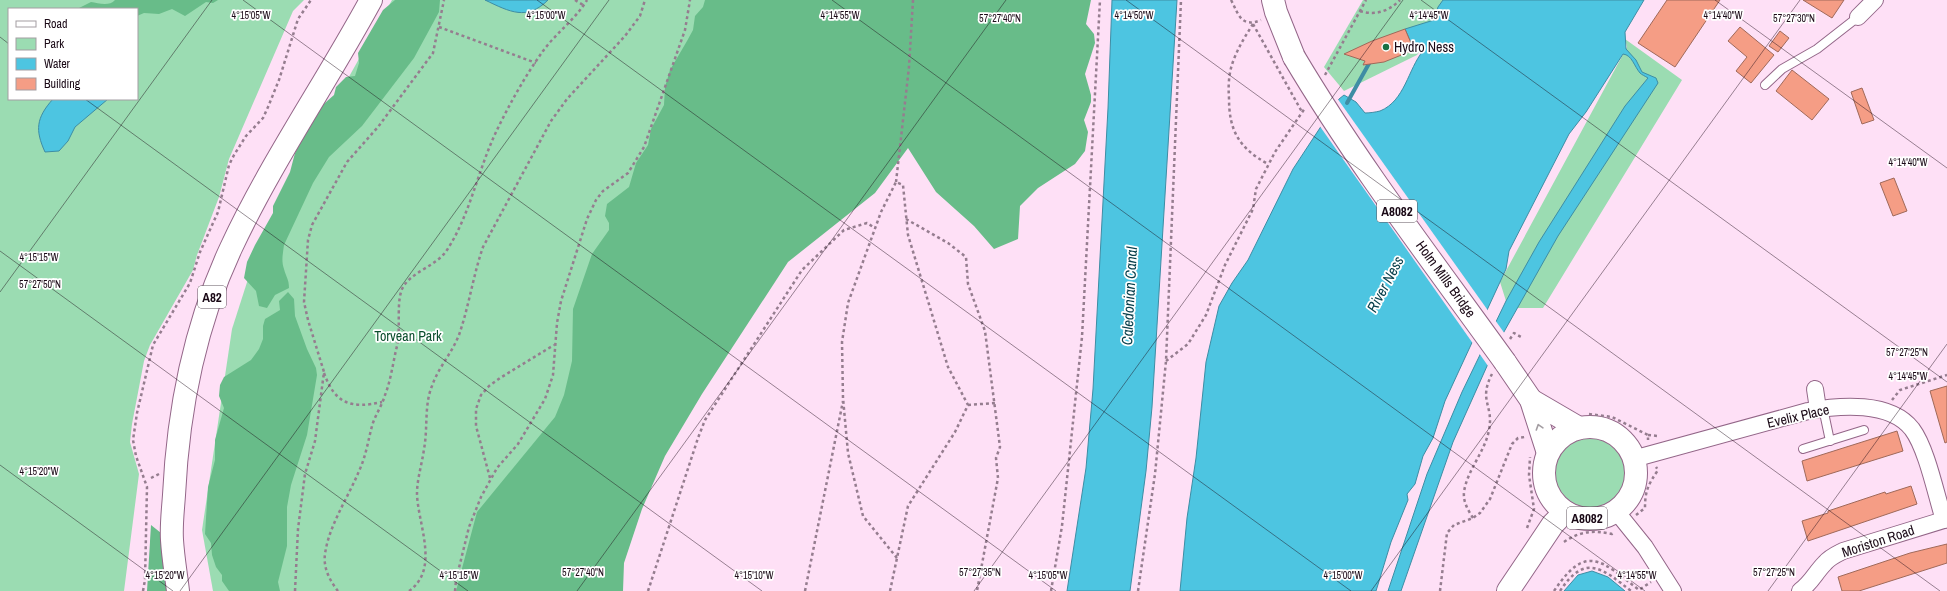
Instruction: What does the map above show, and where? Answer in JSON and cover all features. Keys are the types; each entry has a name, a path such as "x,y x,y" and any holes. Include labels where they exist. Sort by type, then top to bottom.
{"main road":[{"name":"A82","path":"178,591 172,540 176,467 191,362 208,306 230,248 269,175 371,0"},
{"name":"Holm Mills Bridge","path":"1273,0 1276,12 1294,57 1318,98 1351,147 1502,358"},
{"name":"A8082","path":"1502,358 1532,400 1538,426 1539,452 1544,466 1544,479 1551,498 1565,512 1578,517 1591,519 1604,516 1622,517 1626,500 1633,488 1641,457 1612,433 1592,427 1532,400"},
{"name":"A8082","path":"1539,452 1556,442 1581,421"},
{"name":"A8082","path":"1508,591 1553,524 1565,512"}],"street":[{"path":"1858,17 1875,0"},
{"path":"1815,389 1820,408"},
{"name":"Evelix Place","path":"1641,457 1820,408 1875,408 1886,411 1905,422 1913,430 1919,443 1945,519"},
{"path":"1622,517 1673,591"},
{"name":"Moriston Road","path":"1800,591 1814,578 1831,557 1843,551 1945,519"}],"lane":[{"path":"1765,85 1782,68 1817,49 1858,17"},
{"path":"1820,408 1830,441"},
{"path":"1803,449 1864,430"}],"path":[{"path":"383,402 358,405 347,404 329,388 304,302 308,240 312,226 347,162 383,121 433,53 444,0"},
{"path":"575,0 584,5"},
{"path":"338,591 330,581 326,570 325,556 329,536 359,471 367,450 372,425 383,402 399,338 400,297 403,289 415,276 440,260 448,249 475,189 496,133 544,50 584,5 586,0"},
{"path":"409,591 417,585 422,578 425,567 426,553 417,495 418,478 424,449 431,388 455,344 483,247 551,121 567,99 625,36 640,16 645,0"},
{"path":"455,591 456,580 469,527 490,478 518,444 545,399 553,375 555,345 562,301 587,219 602,191 628,173 644,147 685,30 690,0"},
{"path":"897,558 863,516 848,453 843,398 842,342 848,304 875,228 896,182 909,68 912,0"},
{"path":"1051,591 1062,526 1082,337 1100,0"},
{"path":"1138,591 1155,474 1166,361 1181,0"},
{"path":"1231,0 1240,17 1245,22 1253,24 1302,112"},
{"path":"1324,77 1366,0"},
{"path":"1360,11 1368,14 1387,11 1400,0"},
{"path":"1253,24 1234,58 1230,72 1228,89 1230,122 1235,135 1255,157 1268,164"},
{"path":"439,27 536,63"},
{"path":"1166,361 1188,344 1206,315 1225,265 1253,209 1256,189 1268,164 1308,102"},
{"path":"896,182 903,185 908,235 948,367 968,405"},
{"path":"906,219 948,243 966,257 968,284 985,331 1000,447 996,458 998,478 977,591"},
{"path":"648,591 705,420 802,270 844,230 867,223 875,228"},
{"path":"1473,518 1464,503 1464,491 1489,430 1489,409 1485,392 1486,385 1502,358 1514,333 1521,337"},
{"path":"490,478 476,426 476,409 481,395 489,386 500,378 534,360 555,345"},
{"path":"295,591 298,529 305,474 315,441 324,372"},
{"path":"805,591 843,398"},
{"path":"968,405 995,403"},
{"path":"890,591 908,506 955,432 968,405"},
{"path":"1559,546 1572,536 1590,530 1612,534 1622,517 1645,508 1646,490 1658,470 1641,457 1648,435 1612,417 1581,421"},
{"path":"1440,591 1447,533 1454,525 1473,518 1480,513 1490,498 1514,441 1518,438 1529,438"},
{"path":"1524,534 1534,509 1529,475 1539,452"},
{"path":"1554,591 1567,572 1584,562 1598,562 1609,566 1639,590 1663,575"},
{"path":"1560,591 1573,574 1586,567 1604,570 1631,591"}],"green space":[{"path":"0,0 304,0 293,11 229,159 219,197 197,255 193,270 150,345 144,361 130,442 139,474 124,591 0,591"},
{"path":"115,0 218,0 213,3 206,2 185,16 172,9 159,14 144,13 138,16 138,8 79,8 91,2 107,4"},
{"name":"Torvean Park","path":"392,0 715,0 569,408 469,591 213,591 202,530 232,329 258,248 300,164"},
{"path":"395,0 440,0 439,12 414,58 362,126 329,157 313,183 284,245 282,257 289,288 275,295 267,308 259,306 256,291 244,278 247,262 273,213 273,206 290,172 295,153 318,109 334,95 336,87 346,77 355,76 359,63 358,53 383,10"},
{"path":"705,0 1091,0 1086,24 1094,34 1095,43 1085,74 1091,95 1091,102 1084,120 1088,132 1085,151 1075,164 1038,188 1020,206 1018,239 994,249 974,226 936,192 908,148 875,193 788,262 702,394 665,456 642,509 624,563 623,591 456,591 477,512 555,417 564,395 572,361 573,309 592,254 609,230 609,223 605,216 607,204 629,187 636,163 648,145 651,129 664,105 665,87 670,70 693,30 695,16 703,7"},
{"path":"1363,0 1457,0 1417,55 1344,91 1324,67"},
{"path":"1625,39 1682,80 1543,308 1516,308 1506,301 1500,282 1627,47"},
{"path":"288,292 294,299 295,316 307,349 316,368 317,375 307,435 291,485 287,507 287,546 278,582 280,591 229,591 222,581 222,575 216,567 212,555 211,543 205,534 208,487 215,460 215,440 224,408 219,396 220,385 224,377 251,360 259,349 263,339 263,326 265,319 280,310 279,301"},
{"path":"1590,436 1604,439 1616,447 1624,459 1627,473 1624,487 1616,499 1604,507 1590,510 1576,507 1564,499 1556,487 1553,473 1556,459 1564,447 1576,439"},
{"path":"151,525 161,533 167,591 147,591"}],"water":[{"path":"485,0 548,0 533,11 518,12 510,11"},
{"name":"Caledonian Canal","path":"1112,0 1177,0 1152,407 1146,471 1130,591 1067,591 1086,468 1093,389 1108,108"},
{"name":"River Ness","path":"1443,0 1644,0 1625,32 1626,49 1636,60 1642,72 1656,78 1658,83 1558,236 1496,346 1453,442 1401,591 1388,591 1427,474 1462,392 1506,301 1539,242 1625,106 1648,78 1640,73 1629,56 1623,54 1586,112 1569,134 1509,251 1506,269 1445,401 1433,438 1423,456 1415,484 1407,494 1408,500 1391,542 1376,591 1180,591 1187,518 1196,458 1206,362 1219,306 1232,283 1248,260 1293,169 1339,99 1344,95 1356,102 1365,113 1380,111 1395,100 1401,92 1413,67 1423,51 1422,47 1414,50 1405,29 1434,20 1438,7"},
{"path":"52,100 107,100 75,127 68,141 59,151 45,152 40,137 39,124 40,118"},
{"path":"1592,571 1608,577 1625,591 1564,591 1578,575"}],"pier":[{"path":"1337,98 1489,312 1474,345 1319,125"},
{"path":"1495,320 1505,334 1488,366 1479,353"}],"building":[{"path":"1667,0 1720,0 1675,67 1638,43"},
{"path":"1803,0 1844,0 1832,18"},
{"path":"1740,27 1774,55 1751,83 1736,71 1747,57 1728,41"},
{"name":"Hydro Ness","path":"1405,29 1414,50 1384,62 1363,65 1365,61 1344,54 1372,41"},
{"path":"1780,31 1789,38 1778,52 1769,46"},
{"path":"1792,70 1829,99 1812,120 1776,91"},
{"path":"1862,88 1874,120 1862,124 1851,92"},
{"path":"1894,178 1907,211 1893,216 1880,183"},
{"path":"1947,386 1947,442 1945,443 1930,391"},
{"path":"1897,431 1903,451 1807,481 1802,461"},
{"path":"1911,486 1917,504 1808,541 1802,521 1885,492 1886,494"},
{"path":"1947,544 1947,563 1859,591 1842,591 1838,577 1910,553"}],"waterway":[{"path":"1347,103 1371,60"}],"place":[{"name":"Hydro Ness","path":"1386,47"}]}
